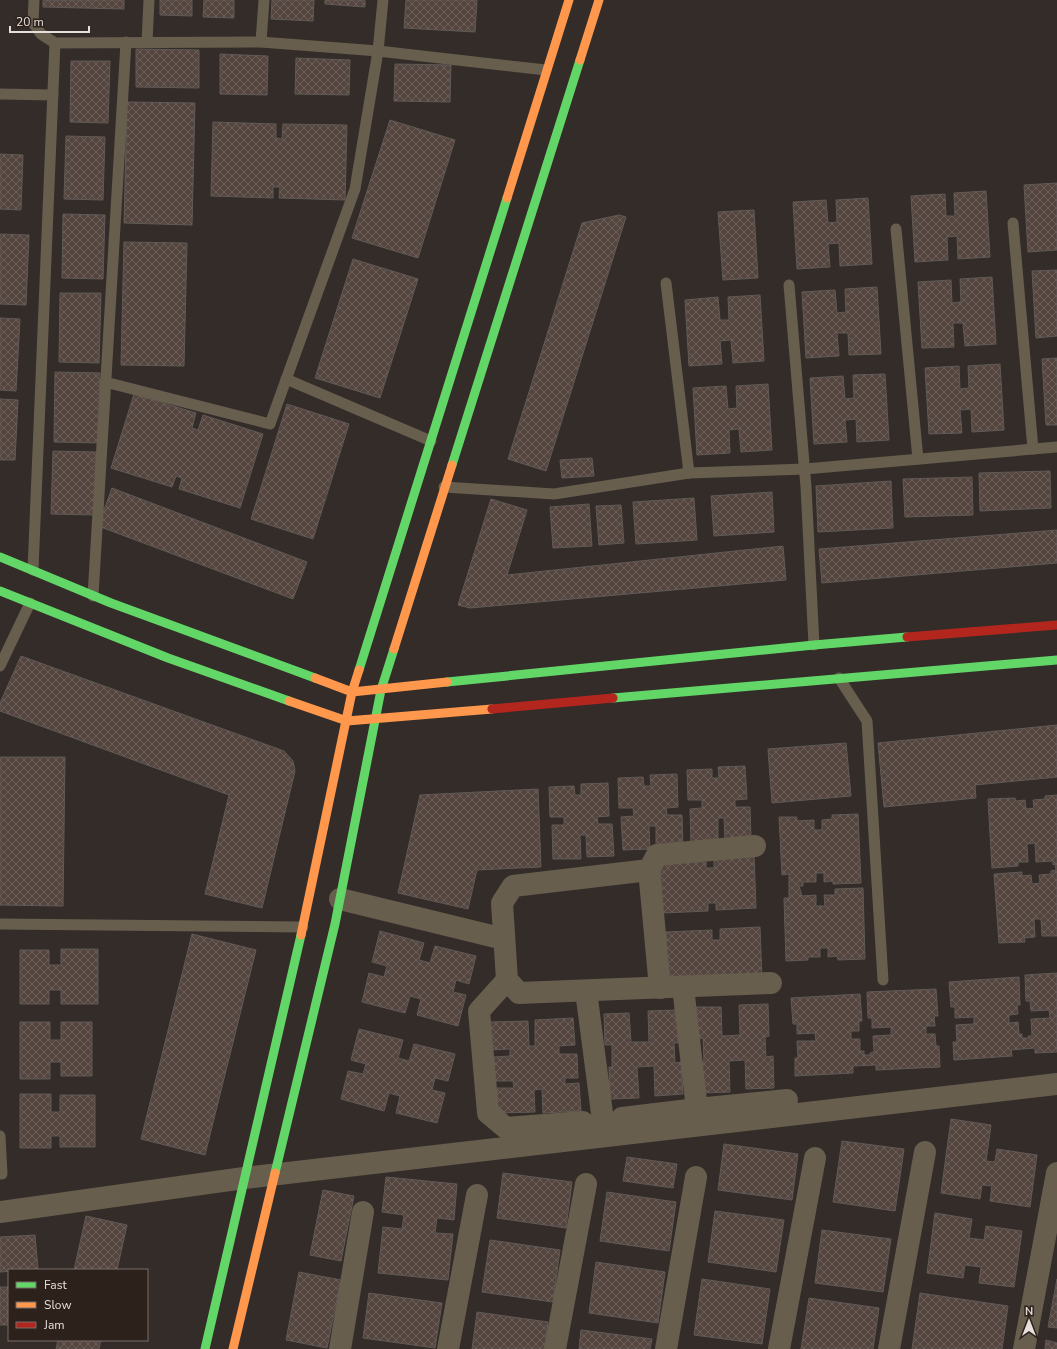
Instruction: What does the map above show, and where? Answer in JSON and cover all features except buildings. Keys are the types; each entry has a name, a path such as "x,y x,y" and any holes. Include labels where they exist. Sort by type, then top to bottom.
{"street":[{"path":"205,1349 303,927 352,692 568,0"},
{"path":"233,1349 340,899 381,690 599,0"},
{"path":"0,557 93,596 352,692 814,645 1057,625"},
{"path":"0,591 168,658 347,720 1057,660"},
{"path":"660,988 649,870 657,855 755,846"},
{"path":"649,870 513,886 502,903 507,980 519,994 771,984"},
{"path":"340,899 504,939"},
{"path":"507,980 479,1011 488,1113 506,1128 583,1122"},
{"path":"683,987 697,1109"},
{"path":"586,991 605,1136"},
{"path":"0,1212 244,1178 1057,1084"},
{"path":"622,1118 787,1100"},
{"path":"889,1349 925,1152"},
{"path":"780,1349 815,1158"},
{"path":"1024,1349 1057,1173"},
{"path":"666,1349 696,1177"},
{"path":"555,1349 586,1184"},
{"path":"448,1349 477,1195"},
{"path":"340,1349 363,1212"}],"lane":[{"path":"34,0 32,23 41,34 56,43 261,42 378,51 546,70"},
{"path":"147,42 149,0"},
{"path":"261,42 264,0"},
{"path":"105,382 270,424 355,189 378,51 383,0"},
{"path":"93,596 126,42"},
{"path":"32,570 56,43"},
{"path":"0,94 53,95"},
{"path":"1013,223 1033,449"},
{"path":"896,229 918,459"},
{"path":"666,283 689,473"},
{"path":"789,285 805,469 814,645"},
{"path":"286,379 431,442"},
{"path":"444,487 554,494 689,473 805,469 1057,447"},
{"path":"0,666 30,603"},
{"path":"838,678 867,721 883,980"},
{"path":"0,924 303,927"},
{"path":"0,1136 2,1174"}],"traffic: fast":[{"path":"452,465 580,60"},
{"path":"359,670 507,198"},
{"path":"0,557 111,603 315,678"},
{"path":"0,591 168,658 289,701"},
{"path":"447,682 907,637"},
{"path":"275,1173 335,924 381,690 394,649"},
{"path":"613,698 1057,660"},
{"path":"205,1349 301,935"}],"traffic: slow":[{"path":"507,198 569,0"},
{"path":"580,60 599,0"},
{"path":"394,649 452,465"},
{"path":"301,935 352,692 359,670"},
{"path":"315,678 352,692 447,682"},
{"path":"289,701 347,721 492,709"},
{"path":"233,1349 275,1173"}],"traffic: jam":[{"path":"907,637 1057,625"},
{"path":"492,709 613,698"}]}
